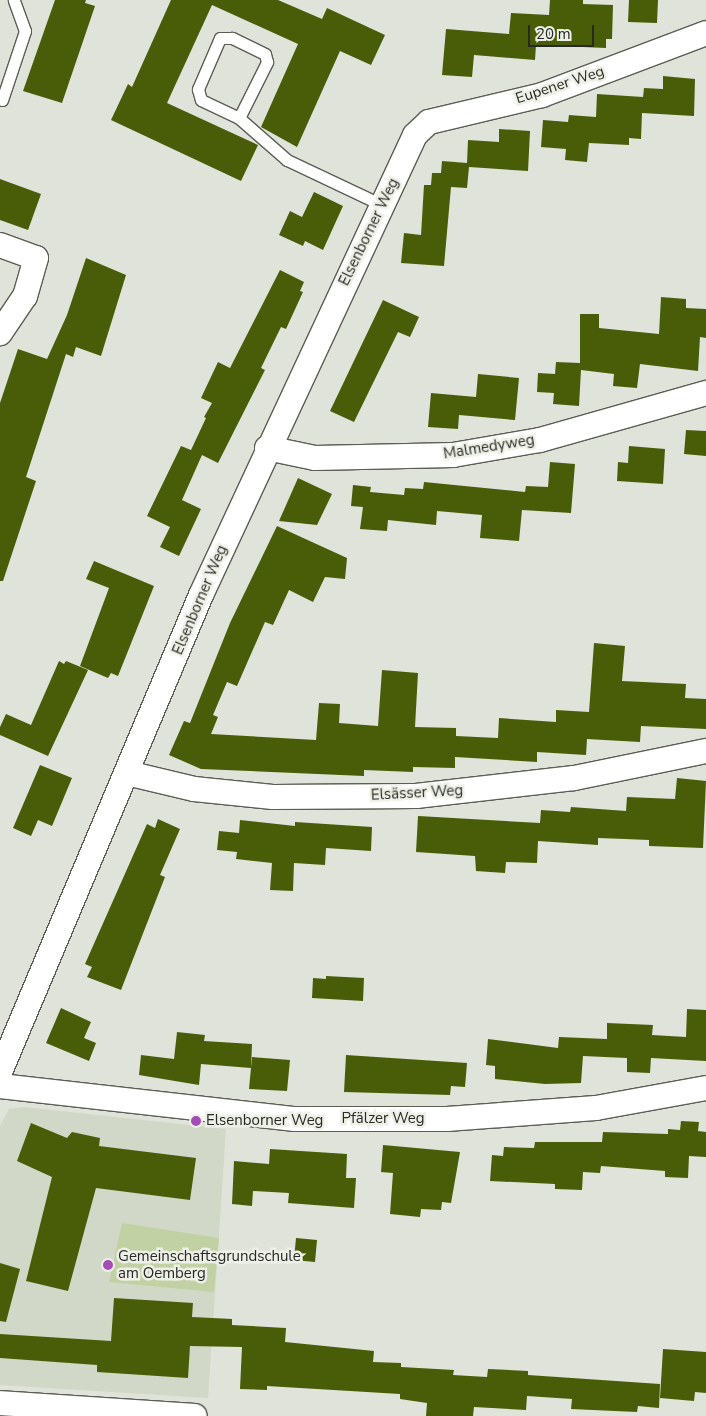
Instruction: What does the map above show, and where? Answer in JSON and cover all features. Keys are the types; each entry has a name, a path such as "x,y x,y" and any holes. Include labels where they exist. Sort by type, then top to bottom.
{"street":[{"name":"Eupener Weg","path":"415,134 429,122 542,95 706,33"},
{"name":"Elsenborner Weg","path":"0,1072 201,595 267,448 415,134"},
{"path":"0,244 36,258 25,296 0,332"},
{"name":"Malmedyweg","path":"267,448 315,458 454,455 540,440 706,393"},
{"name":"Elsässer Weg","path":"127,773 194,789 273,797 416,796 574,778 706,751"},
{"name":"Pfälzer Weg","path":"0,1086 178,1108 314,1119 447,1119 596,1108 706,1088"},
{"path":"0,1403 195,1416"}],"lane":[{"path":"2,100 25,32 14,0"},
{"path":"239,118 267,62 264,54 232,38 220,38 198,89 201,100 239,118 288,160 382,205"}],"shaded area":[{"name":"Gemeinschaftsgrundschule am Oemberg","path":"24,1107 226,1129 208,1398 0,1385 0,1126 9,1109"}],"green space":[{"path":"122,1223 219,1238 214,1292 109,1282"}],"building":[{"path":"55,0 86,0 85,3 95,6 62,103 23,91"},
{"path":"171,0 278,0 322,19 327,8 385,35 371,65 340,51 297,147 261,127 298,44 212,5 167,103 258,145 241,181 111,120 128,84 132,87"},
{"path":"550,0 583,0 583,4 613,5 612,39 606,39 606,48 536,45 535,60 474,55 472,77 442,75 446,29 509,34 511,13 549,15"},
{"path":"629,0 658,0 657,23 628,22"},
{"path":"663,76 695,79 694,116 642,113 641,139 629,138 629,145 589,143 587,162 565,160 566,149 541,147 543,120 568,122 569,115 596,117 597,94 643,97 644,88 663,89"},
{"path":"499,129 530,131 528,171 469,167 467,188 451,187 444,266 401,263 404,233 421,235 424,185 431,185 432,173 441,173 442,161 467,163 468,140 499,142"},
{"path":"0,179 41,194 28,230 0,220"},
{"path":"314,192 343,206 323,250 305,241 303,246 279,235 290,211 302,217"},
{"path":"86,258 126,275 101,356 76,347 73,357 66,354 26,477 36,481 3,581 0,581 0,403 18,349 47,359 67,315"},
{"path":"280,270 304,282 300,291 303,292 286,329 281,327 261,368 265,370 218,463 202,455 182,500 201,509 179,556 160,547 170,527 147,516 181,446 191,450 206,418 204,417 212,403 201,398 218,362 230,368"},
{"path":"661,297 686,299 686,308 706,309 706,338 700,337 698,371 640,364 637,388 613,386 614,374 581,370 579,406 553,404 554,393 537,392 538,373 555,374 556,362 580,363 580,314 599,314 599,328 659,334"},
{"path":"383,300 419,317 410,337 398,332 354,422 330,411"},
{"path":"478,374 519,378 515,420 459,415 458,429 428,427 431,393 476,397"},
{"path":"686,430 706,431 706,456 684,454"},
{"path":"629,446 665,449 663,484 617,481 618,462 628,463"},
{"path":"550,462 575,464 571,513 522,510 519,541 480,538 482,515 437,511 436,525 388,520 387,531 360,529 363,507 351,506 353,485 371,487 370,492 404,495 405,488 423,489 424,482 525,492 526,486 548,487"},
{"path":"298,478 332,494 317,525 279,521"},
{"path":"277,526 347,558 345,579 325,577 313,602 289,590 273,625 265,622 237,686 227,682 213,715 218,717 211,734 316,740 319,703 340,704 339,723 378,726 382,670 418,673 415,727 456,728 456,736 498,738 499,718 556,722 556,710 589,712 594,643 625,646 622,681 686,684 685,698 706,699 706,729 641,726 640,742 587,739 586,755 537,752 537,762 455,757 455,768 413,767 413,772 364,770 364,776 201,769 169,755 184,721 190,723 230,623"},
{"path":"94,561 154,586 118,676 111,673 108,678 80,666 109,588 86,579"},
{"path":"59,661 64,664 66,661 88,670 48,756 0,735 0,727 6,714 31,725"},
{"path":"40,765 72,778 52,826 38,820 31,836 13,828"},
{"path":"677,778 706,781 703,848 649,846 649,840 598,838 598,845 538,841 537,863 506,862 505,873 476,871 475,856 416,852 418,816 540,823 541,810 570,812 571,807 626,811 627,797 675,799"},
{"path":"158,819 180,829 160,875 165,877 121,990 87,977 92,967 85,964 147,824 155,828"},
{"path":"240,820 295,826 295,822 372,827 371,851 326,848 325,865 294,863 293,891 270,890 272,863 236,859 237,852 217,850 219,831 239,833"},
{"path":"326,976 364,978 363,1001 312,998 313,978 326,979"},
{"path":"61,1008 91,1022 84,1038 96,1043 89,1061 46,1043"},
{"path":"687,1009 706,1010 706,1061 651,1058 650,1073 627,1072 627,1058 583,1056 581,1083 545,1084 495,1079 495,1066 486,1065 488,1039 558,1048 559,1037 607,1039 607,1023 653,1025 652,1035 686,1037"},
{"path":"177,1032 205,1035 204,1041 252,1044 251,1068 201,1064 199,1085 139,1075 141,1055 174,1059"},
{"path":"346,1055 467,1063 465,1087 451,1086 450,1095 344,1092"},
{"path":"252,1057 290,1060 287,1091 249,1089"},
{"path":"681,1121 699,1122 698,1131 706,1132 706,1157 689,1156 688,1178 665,1177 665,1171 601,1166 600,1173 583,1172 582,1190 555,1189 555,1184 490,1181 492,1155 503,1156 504,1147 534,1148 535,1142 602,1142 603,1132 668,1134 668,1129 680,1130"},
{"path":"31,1123 67,1138 72,1132 100,1138 99,1146 196,1158 190,1200 96,1188 68,1291 26,1281 52,1177 17,1161"},
{"path":"383,1145 460,1152 451,1203 442,1202 441,1210 421,1209 420,1217 390,1214 393,1173 381,1172"},
{"path":"270,1149 347,1154 346,1178 356,1178 354,1208 288,1203 289,1193 253,1191 252,1206 232,1204 234,1161 269,1164"},
{"path":"296,1238 317,1240 315,1262 294,1260"},
{"path":"0,1263 20,1269 6,1322 0,1321"},
{"path":"114,1298 193,1303 192,1317 232,1319 232,1325 286,1328 285,1342 374,1351 373,1362 401,1363 401,1367 454,1370 453,1375 487,1377 488,1369 528,1371 528,1375 660,1384 659,1408 638,1406 637,1412 571,1409 572,1399 527,1396 526,1410 474,1407 473,1416 426,1416 427,1403 400,1399 400,1394 267,1386 267,1390 240,1389 242,1347 190,1346 188,1378 97,1372 97,1365 0,1358 0,1334 111,1341"},
{"path":"663,1349 706,1352 706,1393 695,1392 694,1401 660,1398"}],"place":[{"name":"Elsenborner Weg","path":"196,1121"},
{"name":"Gemeinschaftsgrundschule am Oemberg","path":"108,1265"}]}
